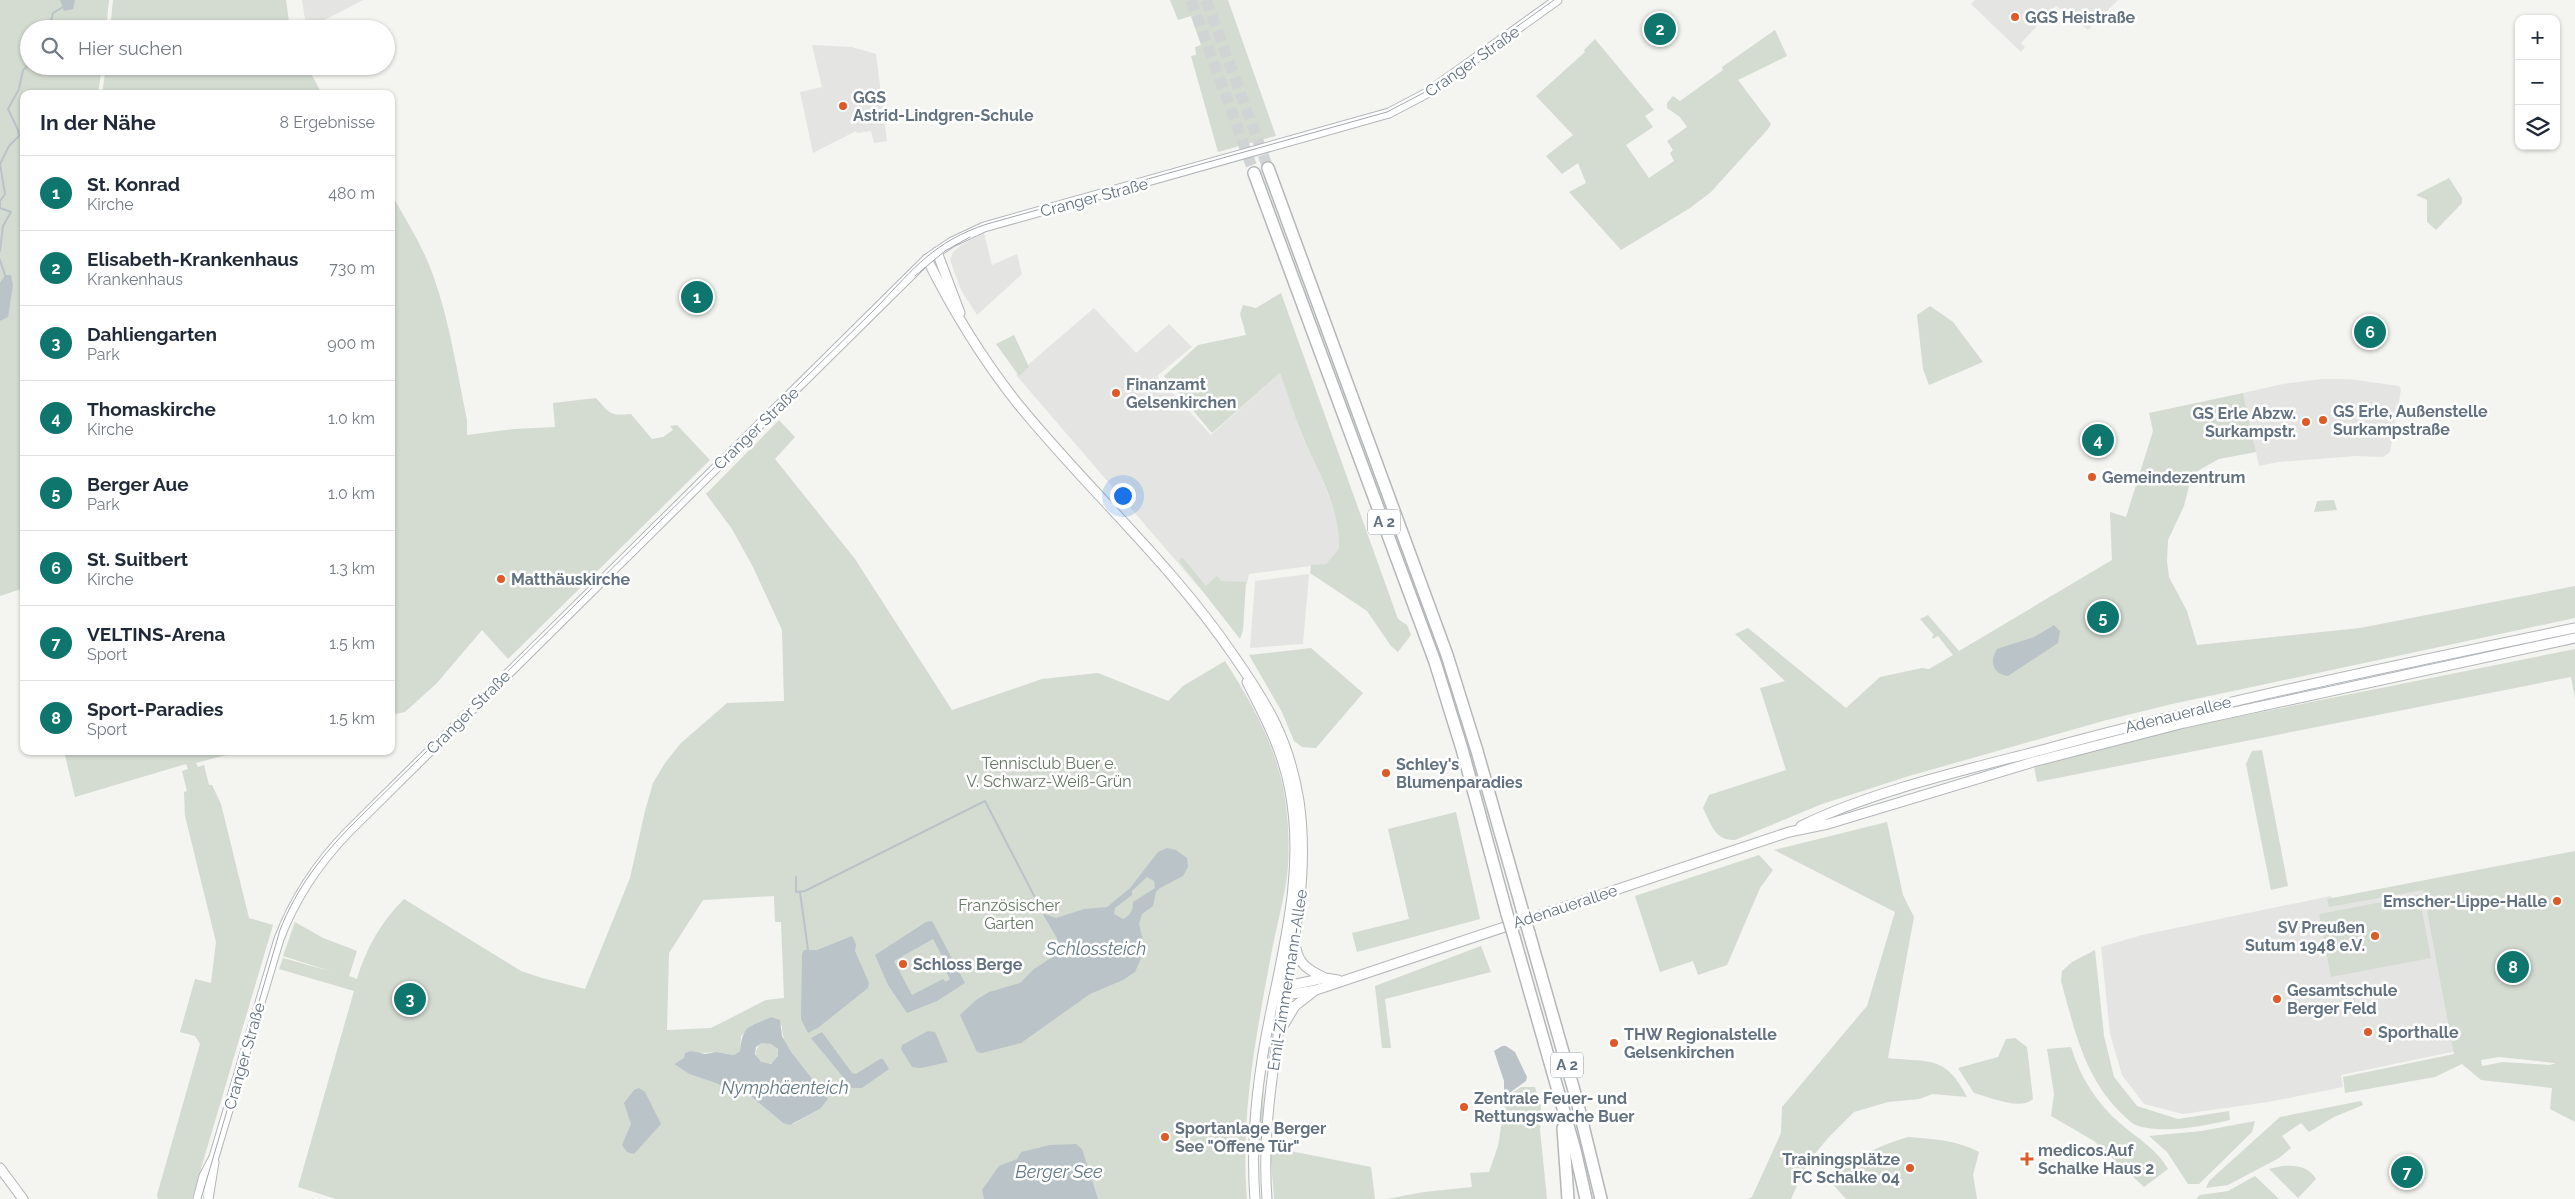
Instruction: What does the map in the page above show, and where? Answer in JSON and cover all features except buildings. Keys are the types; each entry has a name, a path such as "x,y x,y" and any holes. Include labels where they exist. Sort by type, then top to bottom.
{"highway":[{"name":"A 2","path":"1268,168 1447,655 1478,752 1577,1101 1602,1199"},
{"name":"A 2","path":"1254,173 1435,662 1462,749 1586,1199"},
{"path":"1558,1094 1566,1151 1568,1199"}],"main road":[{"name":"Cranger Straße","path":"208,1199 214,1157 279,939 294,904 318,866 354,826 927,259 963,236 984,226 1389,113 1427,93 1558,0"},
{"name":"Emil-Zimmermann-Allee","path":"937,252 962,320"},
{"name":"Emil-Zimmermann-Allee","path":"927,259 949,303 1019,405 1187,592 1235,657 1269,709 1288,752 1299,802 1303,858 1300,908 1286,986 1279,996 1255,1108 1255,1199"},
{"name":"Adenauerallee","path":"1789,832 1825,815 1888,794 2164,717 2575,628"},
{"name":"Adenauerallee","path":"1279,996 1316,990 1340,980 1789,832 1828,824 2033,762 2184,722 2575,638"},
{"name":"Emil-Zimmermann-Allee","path":"1235,657 1272,730 1282,760 1292,807 1296,845 1295,876 1277,987 1279,996 1278,1033 1267,1103 1265,1146 1267,1199"},
{"path":"1295,941 1302,964 1326,978"},
{"name":"Adenauerallee","path":"1277,987 1326,978 1340,980"},
{"path":"1278,1033 1295,1006 1316,990"},
{"name":"Cranger Straße","path":"198,1199 204,1176 214,1157"},
{"path":"0,1168 23,1199"}],"shaded area":[{"path":"302,0 363,0 325,20 305,20"},
{"name":"GGS Heistraße","path":"1975,0 2118,0 2088,30 2056,6 2021,43 2025,47 2021,52 1971,4"},
{"name":"GGS Astrid-Lindgren-Schule","path":"812,45 852,47 876,54 887,141 874,143 871,131 857,133 856,131 813,153 800,92 822,87"},
{"path":"984,233 992,265 1017,254 1022,274 977,315 961,290 950,260 953,252 961,245"},
{"path":"1094,308 1136,353 1169,324 1192,347 1157,376 1211,435 1280,373 1304,440 1315,460 1336,515 1340,549 1326,564 1249,574 1247,584 1219,583 1216,579 1202,591 1016,375"},
{"name":"GS Erle, Außenstelle Surkampstraße","path":"2322,379 2349,379 2399,386 2401,390 2390,452 2383,457 2356,456 2278,462 2259,466 2243,393 2283,384"},
{"path":"1309,574 1303,644 1250,648 1255,581"},
{"name":"Gesamtschule Berger Feld","path":"2426,887 2457,1051 2341,1075 2343,1087 2268,1102 2183,1114 2144,1104 2122,1075 2110,1034 2101,947 2142,935 2331,896 2333,904"}],"green space":[{"path":"0,0 109,0 107,20 20,20 20,75 101,75 99,90 20,90 20,589 0,596"},
{"path":"113,0 286,0 289,20 111,20"},
{"path":"1170,0 1228,0 1276,136 1218,152 1191,56 1196,55 1195,47 1201,45 1191,16 1178,20"},
{"path":"1775,30 1787,56 1738,80 1771,124 1768,129 1711,192 1690,208 1621,250 1569,192 1586,183 1578,163 1562,174 1546,156 1573,135 1536,96 1585,52 1584,50 1595,39 1654,110 1645,116 1653,127 1626,145 1649,178 1674,161 1670,153 1673,150 1667,141 1687,127 1680,117 1667,108 1667,103 1673,96 1680,101 1723,70 1722,67"},
{"path":"105,75 312,75 320,90 103,90"},
{"path":"2449,178 2462,198 2462,203 2436,230 2427,222 2427,200 2416,195"},
{"path":"395,201 424,254 439,293 449,329 467,420 467,435 514,429 555,427 553,403 596,398 611,413 619,415 631,414 652,439 663,437 673,430 670,426 677,425 710,460 508,659 482,630 437,683 405,712 395,714"},
{"path":"1281,293 1398,619 1407,625 1411,635 1398,652 1391,646 1367,611 1310,573 1311,565 1326,564 1339,549 1336,520 1328,492 1301,431 1280,373 1212,433 1164,376 1198,345 1246,335 1240,314 1243,305 1256,308"},
{"path":"1930,306 1953,322 1983,362 1929,385 1923,369 1917,315"},
{"path":"1014,335 1029,367 1019,376 996,344"},
{"path":"2243,393 2256,452 2219,459 2192,474 2184,506 2168,540 2167,561 2169,577 2187,611 2197,645 2360,628 2575,586 2575,618 2172,704 2103,721 1909,776 1822,804 1735,840 1728,840 1718,835 1703,808 1709,795 1786,770 1760,688 1785,681 1735,634 1748,628 1846,708 1880,677 1922,668 1929,669 1953,655 1938,636 1933,639 1934,635 1920,619 1928,615 1959,651 2112,560 2110,512 2126,517 2153,431 2149,413"},
{"path":"779,420 795,437 775,459 855,559 952,710 1042,679 1098,673 1168,701 1183,686 1225,661 1252,706 1267,737 1279,770 1287,811 1287,877 1265,985 1251,1077 1245,1168 1247,1199 336,1199 298,1187 354,991 279,969 283,958 333,972 283,956 295,922 323,938 357,951 349,976 357,979 375,936 404,899 521,971 585,989 630,878 653,783 665,763 680,744 727,703 784,701 782,630 753,567 732,529 706,494","holes":["774,896 775,922 781,922 784,998 766,1000 711,1028 667,1030 669,953 703,900","771,1017 782,1026 786,1045 798,1063 827,1095 820,1109 793,1124 783,1123 748,1094 726,1089 718,1084 689,1074 674,1064 696,1054 717,1052 734,1055 740,1051 741,1036 752,1025"]},
{"path":"2334,500 2337,510 2314,512 2317,501"},
{"path":"1182,557 1206,586 1217,576 1221,581 1246,582 1243,630 1240,639 1179,561"},
{"path":"1311,648 1363,693 1316,748 1302,747 1294,741 1282,712 1249,655"},
{"path":"2575,649 2575,698 2571,677 2037,782 2034,766 2187,727"},
{"path":"2262,750 2288,886 2271,890 2246,764 2252,751"},
{"path":"65,755 226,755 196,763 198,767 204,765 209,785 212,785 221,804 249,918 273,925 192,1199 158,1199 157,1195 200,1044 195,1036 180,1032 195,979 211,983 216,942 185,816 184,792 187,791 182,771 188,769 186,764 75,797"},
{"path":"1456,812 1480,919 1357,952 1352,933 1409,919 1388,829"},
{"path":"1887,822 1903,895 1914,917 1888,1058 1935,1063 1951,1073 1967,1097 1933,1094 1919,1099 1888,1102 1854,1112 1828,1138 1808,1162 1791,1199 1748,1199 1752,1197 1781,1133 1782,1107 1867,1006 1895,912 1774,850"},
{"path":"2575,851 2575,1122 2550,1109 2552,1088 2481,1080 2462,1064 2435,1077 2345,1093 2343,1077 2454,1054 2423,890 2329,907 2327,899","holes":["2499,1057 2556,1063 2550,1065 2503,1062 2482,1066 2481,1060"]},
{"path":"1759,855 1773,870 1760,888 1727,965 1698,975 1693,961 1660,972 1635,896"},
{"name":"SV Preußen Sutum 1948 e.V.","path":"2419,895 2431,958 2331,977 2319,914"},
{"path":"1481,946 1491,972 1385,999 1391,1048 1382,1048 1375,986"},
{"path":"2095,950 2104,1036 2114,1077 2137,1106 2178,1119 2229,1111 2230,1120 2175,1129 2153,1129 2136,1125 2127,1119 2108,1098 2097,1083 2082,1051 2061,981 2062,971 2072,962"},
{"path":"1274,1015 1276,1015 1264,1084 1262,1141 1259,1143 1260,1095"},
{"path":"2015,1038 2027,1047 2033,1099 2021,1104 1996,1100 1974,1093 1958,1068 1998,1057 2006,1039"},
{"path":"767,1042 775,1045 778,1053 775,1061 767,1064 759,1061 756,1053 759,1045"},
{"path":"2071,1047 2084,1079 2104,1108 2153,1150 2168,1169 2144,1187 2094,1141 2051,1116 2054,1094 2047,1049"},
{"path":"1521,1087 1535,1087 1541,1107 1540,1130 1547,1199 1387,1199 1424,1192 1472,1187 1470,1173 1489,1172 1498,1146 1506,1097"},
{"path":"2361,1101 2363,1105 2334,1117 2309,1132 2301,1123 2282,1136 2291,1148 2279,1158 2228,1185 2206,1188 2209,1181 2280,1117"},
{"path":"2255,1121 2252,1132 2199,1184 2188,1184 2167,1152 2149,1136 2202,1131"},
{"name":"Trainingsplätze FC Schalke 04","path":"1908,1137 1936,1139 1962,1145 1979,1152 1973,1175 1977,1199 1846,1199 1831,1182 1866,1154"},
{"path":"1270,1147 1371,1167 1375,1199 1274,1199"},
{"path":"2282,1166 2306,1169 2316,1179 2298,1198 2269,1169"},
{"path":"2255,1176 2279,1199 2196,1199 2200,1195 2228,1191"}],"water":[{"path":"60,0 75,0 73,9 64,11"},
{"path":"5,275 11,275 13,285 8,317 0,321 0,283"},
{"path":"2054,625 2060,631 2058,643 2008,676 1996,670 1993,658 1997,649 2034,637"},
{"name":"Schlossteich","path":"1167,848 1176,850 1187,858 1188,867 1183,876 1156,892 1153,906 1142,914 1139,924 1145,949 1135,972 1123,980 1090,994 1021,1043 982,1053 977,1052 960,1015 976,1000 989,992 1020,983 1034,969 1054,956 1057,938 1042,913 1056,918 1084,909 1107,907 1130,888 1158,852","holes":["1147,877 1154,881 1155,888 1133,902 1132,910 1128,916 1123,919 1114,914 1115,908 1132,895 1132,891"]},
{"path":"932,921 965,983 937,1001 907,1013 888,985 875,955 926,922","holes":["933,939 943,958 941,962 950,979 946,982 943,979 912,995 894,961"]},
{"path":"852,936 856,944 855,951 869,983 868,988 819,1027 808,1033 801,1019 802,954 804,950 817,950"},
{"name":"Nymphäenteich","path":"771,1017 780,1020 782,1036 791,1052 828,1099 820,1109 790,1125 783,1123 748,1094 726,1089 718,1084 689,1074 674,1064 684,1058 685,1053 691,1051 705,1054 716,1052 734,1055 740,1051 745,1031 752,1025","holes":["762,1043 771,1044 778,1049 778,1056 771,1064 761,1062 755,1054 756,1047"]},
{"path":"928,1031 935,1032 948,1062 921,1068 912,1067 901,1049 902,1045"},
{"path":"822,1032 852,1073 856,1074 880,1059 883,1059 889,1069 862,1088 852,1088 811,1038"},
{"path":"1502,1046 1506,1046 1515,1052 1527,1077 1526,1081 1504,1097 1504,1081 1494,1051"},
{"path":"639,1088 645,1092 661,1124 634,1154 627,1152 622,1145 631,1124 624,1103 634,1090"},
{"name":"Berger See","path":"1076,1144 1082,1149 1098,1199 984,1199 982,1190 999,1166 1017,1159 1021,1152 1050,1145"}],"waterway":[{"path":"51,20 53,13 63,7"},
{"path":"0,251 3,226 11,212 0,208 0,201 5,194 0,164 9,146 19,136 8,109 19,89 22,75"},
{"path":"0,260 5,275"},
{"path":"796,877 796,892 805,891 985,801 1043,913"},
{"path":"800,892 808,950"}],"tunnel":[{"path":"1191,0 1254,173"},
{"path":"1206,0 1268,168"}],"tram line":[{"path":"201,1199 280,930 294,899 332,846 926,257 953,239 987,224 1387,112 1427,91 1554,0"},
{"path":"915,276 945,251 970,237"}],"place":[{"name":"GGS Heistraße","path":"2015,17"},
{"name":"Elisabeth-Krankenhaus","path":"1660,29"},
{"name":"GGS Astrid-Lindgren-Schule","path":"843,106"},
{"name":"St. Konrad","path":"697,297"},
{"name":"St. Suitbert","path":"2370,332"},
{"name":"Finanzamt Gelsenkirchen","path":"1116,393"},
{"name":"GS Erle, Außenstelle Surkampstraße","path":"2323,420"},
{"name":"GS Erle Abzw. Surkampstr.","path":"2306,422"},
{"name":"Thomaskirche","path":"2098,440"},
{"name":"Gemeindezentrum","path":"2092,477"},
{"name":"Matthäuskirche","path":"501,579"},
{"name":"Berger Aue","path":"2103,617"},
{"name":"Schley's Blumenparadies","path":"1386,773"},
{"name":"Emscher-Lippe-Halle","path":"2557,901"},
{"name":"SV Preußen Sutum 1948 e.V.","path":"2375,936"},
{"name":"Schloss Berge","path":"903,964"},
{"name":"Sport-Paradies","path":"2513,967"},
{"name":"Dahliengarten","path":"410,999"},
{"name":"Gesamtschule Berger Feld","path":"2277,999"},
{"name":"Sporthalle","path":"2368,1032"},
{"name":"THW Regionalstelle Gelsenkirchen","path":"1614,1043"},
{"name":"Zentrale Feuer- und Rettungswache Buer","path":"1464,1107"},
{"name":"Sportanlage Berger See \"Offene Tür\"","path":"1165,1137"},
{"name":"medicos.Auf Schalke Haus 2","path":"2027,1159"},
{"name":"Trainingsplätze FC Schalke 04","path":"1910,1168"},
{"name":"VELTINS-Arena","path":"2407,1172"}],"park label":[{"name":"Tennisclub Buer e. V. Schwarz-Weiß-Grün","path":"1049,772"},
{"name":"Französischer Garten","path":"1009,914"}]}
